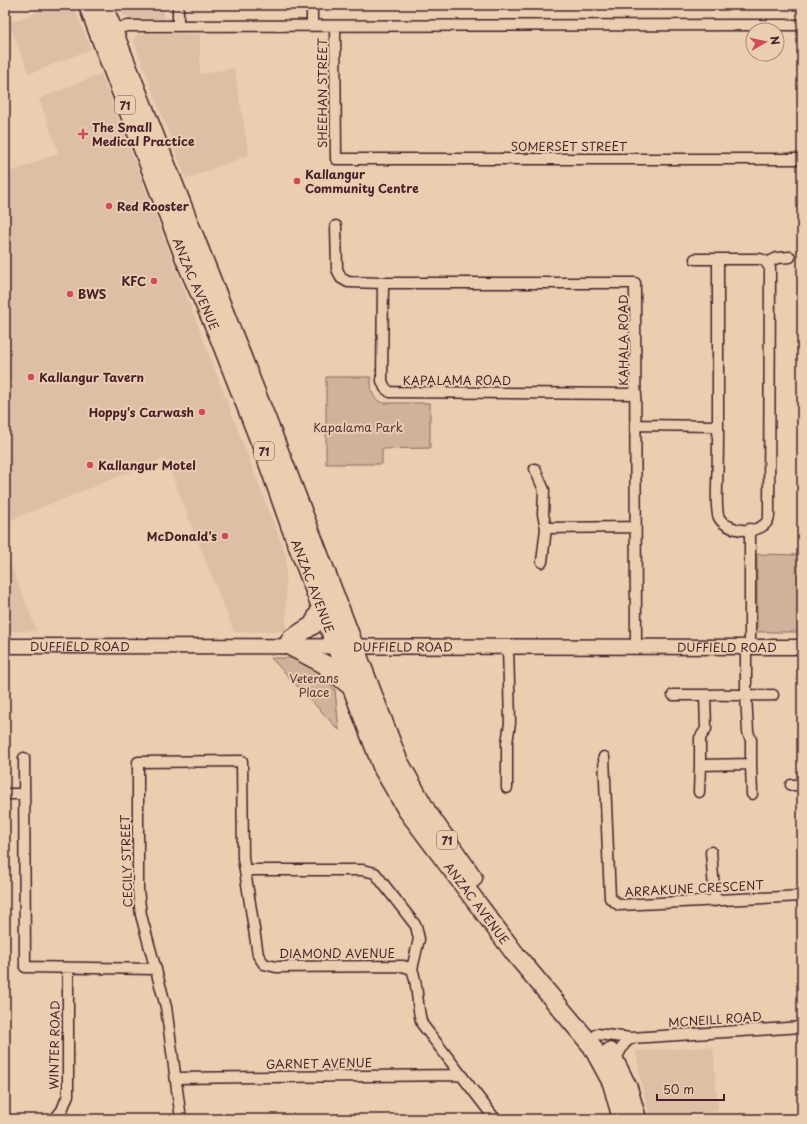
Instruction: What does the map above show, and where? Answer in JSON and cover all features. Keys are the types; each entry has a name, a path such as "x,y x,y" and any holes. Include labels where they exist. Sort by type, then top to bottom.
{"highway":[{"name":"ANZAC AVENUE","path":"88,5 187,264 217,332 266,457 377,757 397,794 516,956 592,1046 612,1083 622,1119"},
{"name":"ANZAC AVENUE","path":"103,5 240,351 398,760 419,800 515,937 550,981 597,1034 615,1060 628,1088 638,1119"},
{"path":"321,609 313,625 291,639 288,645 324,664 350,686"}],"street":[{"path":"178,5 178,26"},
{"name":"SHEEHAN STREET","path":"312,5 312,26"},
{"path":"112,29 128,26 802,25"},
{"name":"SHEEHAN STREET","path":"335,26 336,160"},
{"name":"SOMERSET STREET","path":"336,160 802,159"},
{"name":"KAHALA ROAD","path":"336,226 337,269 340,278 348,282 635,283 636,646"},
{"path":"767,263 776,258 790,257"},
{"path":"695,259 760,259 767,263 770,271 769,516 767,524 763,527 750,529 727,525 718,514 718,260"},
{"name":"KAPALAMA ROAD","path":"383,283 382,381 385,388 390,392 636,394"},
{"path":"636,425 718,426"},
{"path":"535,469 544,490 544,514 550,528 542,562"},
{"path":"550,528 635,527"},
{"path":"750,529 746,694 748,732 751,740 752,794"},
{"name":"DUFFIELD ROAD","path":"5,646 288,645 802,647"},
{"path":"507,788 507,743 510,723 508,646"},
{"path":"673,695 746,694 754,696 773,696"},
{"path":"699,792 700,738 706,729 705,695"},
{"name":"ARRAKUNE CRESCENT","path":"604,757 610,898 619,905 802,896"},
{"path":"24,758 25,967 156,969"},
{"name":"DIAMOND AVENUE","path":"230,761 242,761 245,870 258,955 264,964 276,967 403,966 412,969"},
{"name":"CECILY STREET","path":"181,1119 166,1006 141,915 138,890 138,762 230,761"},
{"path":"700,765 751,764"},
{"path":"791,786 802,785"},
{"path":"5,794 23,794"},
{"path":"711,852 715,901"},
{"path":"245,870 363,870 376,873 416,926 419,939 412,969 417,981 418,1014 422,1024 462,1074 495,1119"},
{"name":"WINTER ROAD","path":"55,1119 62,1110 68,1095 68,968"},
{"name":"MCNEILL ROAD","path":"597,1034 630,1038 802,1027"},
{"path":"615,1060 624,1044 630,1038"},
{"name":"GARNET AVENUE","path":"176,1078 462,1074"}],"shaded area":[{"path":"57,5 73,5 91,49 29,74 9,23"},
{"path":"117,5 164,5 164,18 131,20 120,12"},
{"path":"138,34 200,34 200,74 234,68 249,155 186,179 133,39"},
{"path":"101,74 286,555 286,631 234,632 165,458 5,522 5,174 59,153 39,99"},
{"path":"5,551 37,631 5,631"},
{"path":"713,1047 718,1111 651,1118 642,1087 636,1051"}],"green space":[{"name":"Kapalama Park","path":"326,377 371,377 372,393 376,399 383,403 430,403 430,448 382,449 382,464 326,464"},
{"path":"757,554 799,555 799,632 757,632"},
{"name":"Veterans Place","path":"271,658 301,658 319,671 335,690 339,730"}],"place":[{"name":"The Small Medical Practice","path":"83,134"},
{"name":"Kallangur Community Centre","path":"297,181"},
{"name":"Red Rooster","path":"109,206"},
{"name":"KFC","path":"154,281"},
{"name":"BWS","path":"70,294"},
{"name":"Kallangur Tavern","path":"31,377"},
{"name":"Hoppy's Carwash","path":"202,412"},
{"name":"Kallangur Motel","path":"90,465"},
{"name":"McDonald's","path":"225,536"}]}
